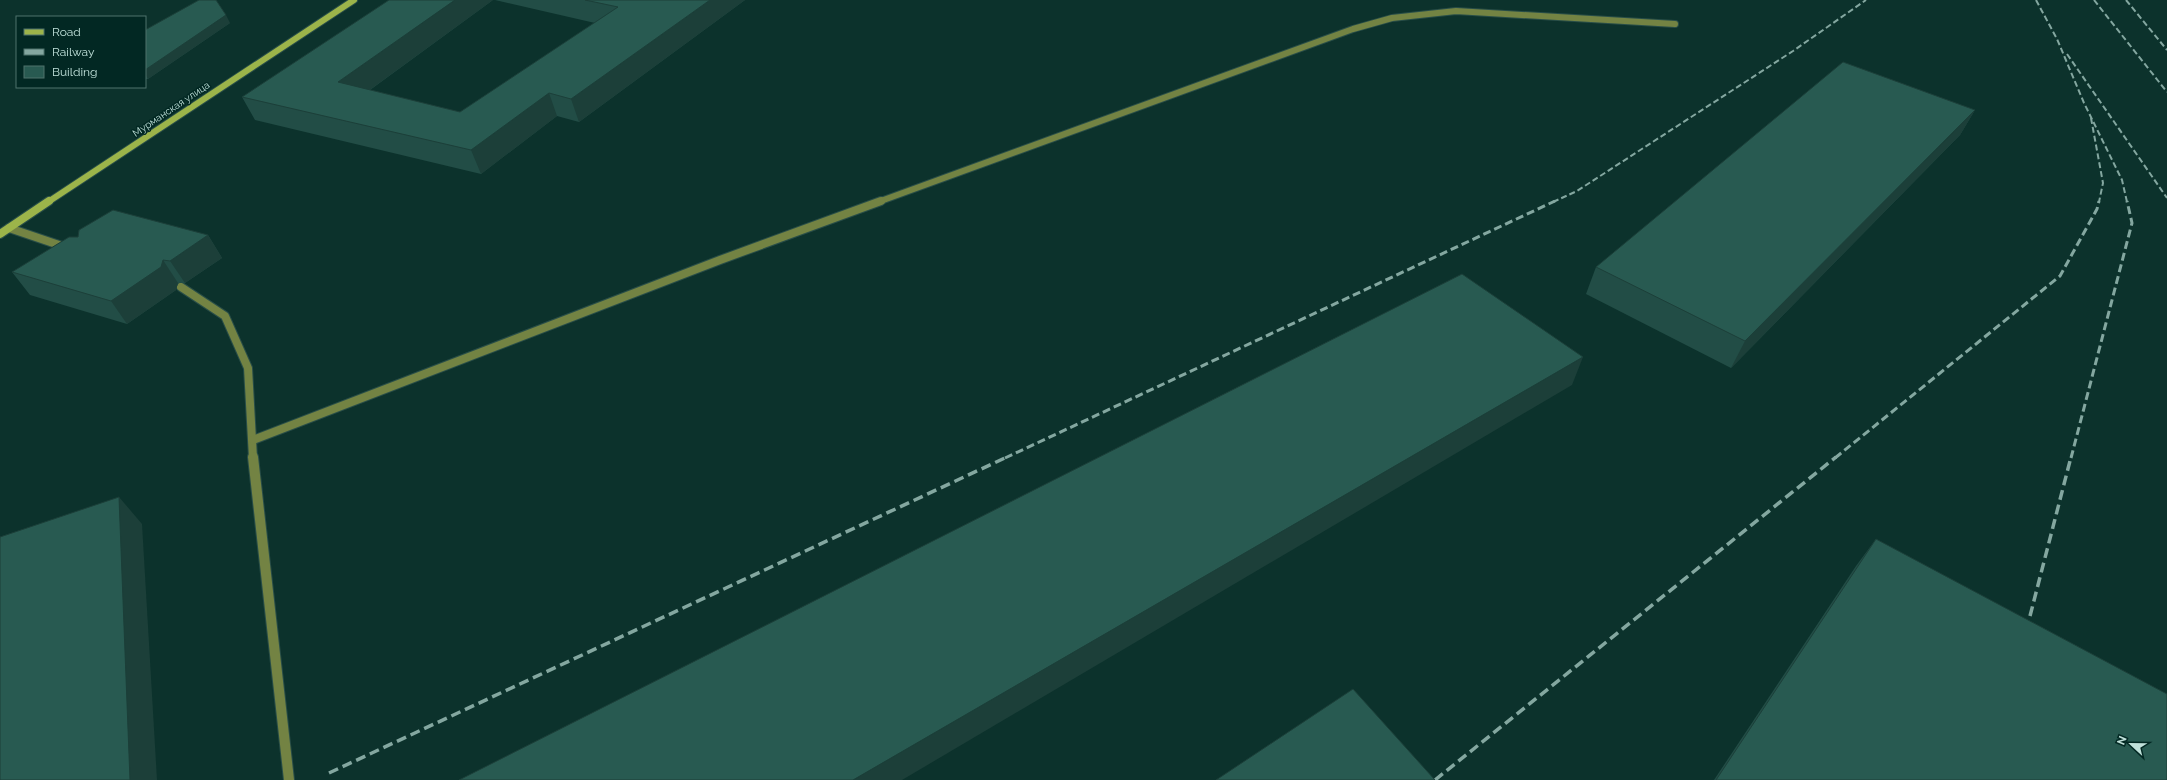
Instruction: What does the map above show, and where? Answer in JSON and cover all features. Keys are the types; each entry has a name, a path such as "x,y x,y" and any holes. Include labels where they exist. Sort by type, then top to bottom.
{"street":[{"name":"Мурманская улица","path":"0,234 354,0"}],"lane":[{"path":"253,440 720,260 1353,29 1392,18 1456,11 1675,24"},
{"path":"9,228 76,251"},
{"path":"181,287 225,316 248,368 255,484 289,780"}],"building":[{"path":"199,0 216,0 226,15 146,69 146,29"},
{"path":"389,0 455,0 338,82 460,112 618,7 585,0 710,0 571,99 549,93 471,150 242,97"},
{"path":"1843,62 1975,110 1745,341 1596,267"},
{"path":"113,210 208,235 170,261 163,260 161,267 111,301 12,272 69,237 78,237 79,230"},
{"path":"1462,274 1583,357 853,780 459,780"},
{"path":"119,497 130,780 0,780 0,537"},
{"path":"1876,539 2167,694 2167,780 1716,780"},
{"path":"1353,689 1435,780 1216,780"}],"railway":[{"path":"1553,202 1577,191 1793,51 1866,0"},
{"path":"2036,0 2057,39 2084,103 2122,180 2127,202"},
{"path":"2094,0 2167,92"},
{"path":"2126,0 2167,50"},
{"path":"2067,54 2167,198"},
{"path":"2091,118 2103,183 2099,202"},
{"path":"1005,458 1555,201"},
{"path":"1835,458 2060,276 2097,209 2099,201"},
{"path":"2071,458 2132,223 2127,201"},
{"path":"329,773 1007,457"},
{"path":"1435,780 1836,457"},
{"path":"2030,616 2071,457"}]}
